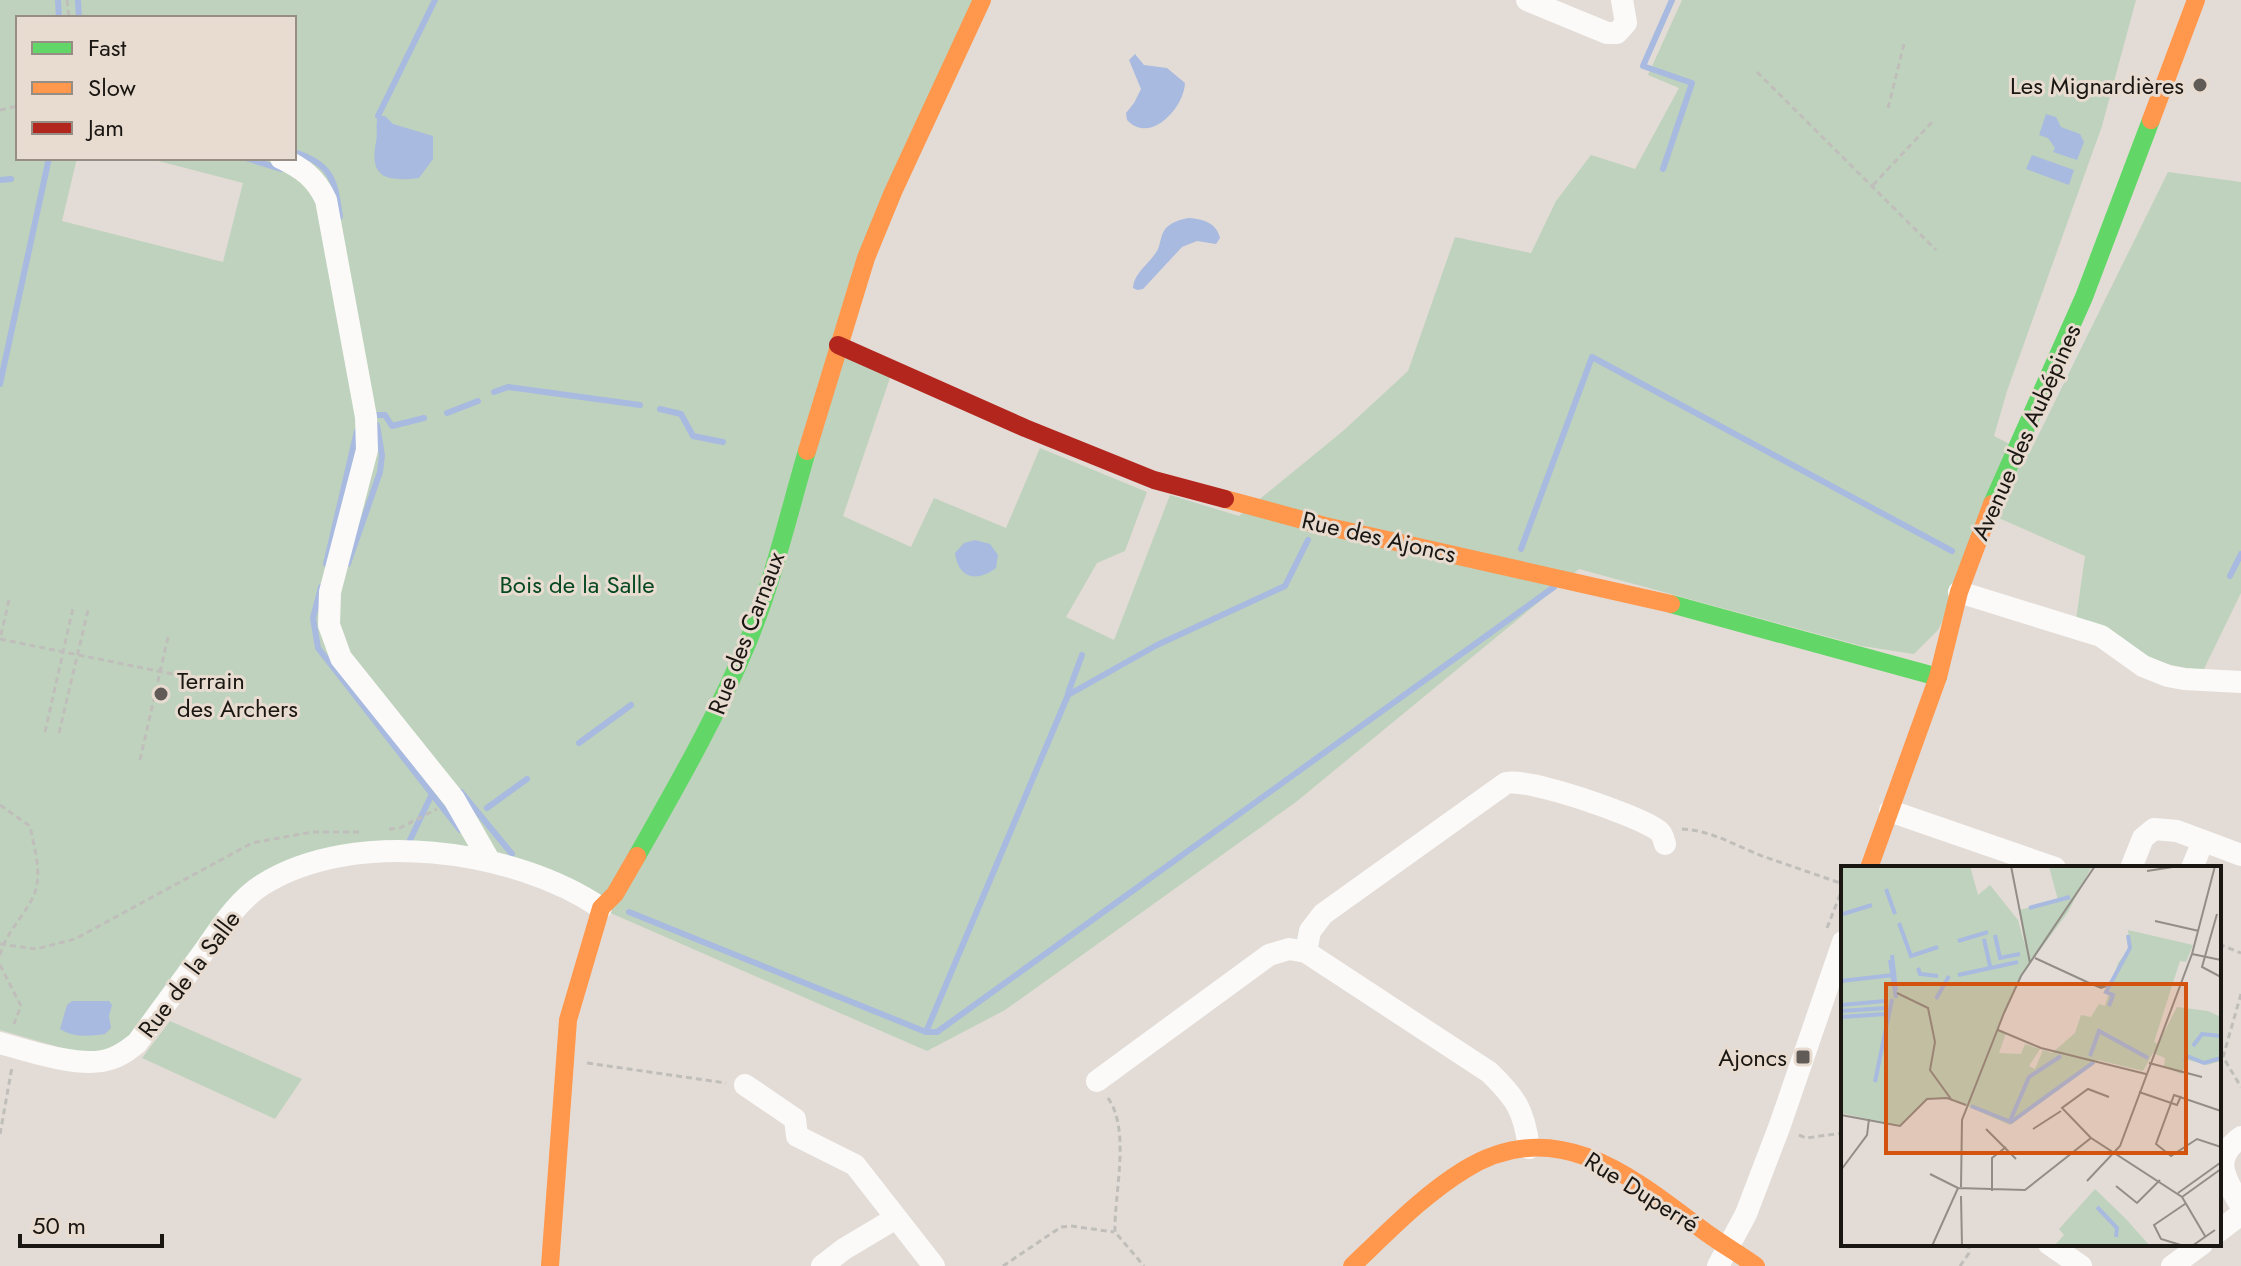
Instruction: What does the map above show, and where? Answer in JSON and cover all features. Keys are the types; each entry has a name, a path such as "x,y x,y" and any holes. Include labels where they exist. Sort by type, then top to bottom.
{"street":[{"name":"Rue des Carnaux","path":"550,1266 568,1020 601,908 615,894 698,749 741,659 767,590 838,345 880,223 982,0"},
{"path":"1541,1 1607,33 1617,33 1626,23 1622,0"},
{"name":"Avenue des Aubépines","path":"1870,866 1938,677 1959,592 1996,493 2084,297 2196,0"},
{"path":"284,160 310,175 319,184 326,200 366,417 367,450 327,610 333,643 354,676 454,799 489,860"},
{"name":"Rue des Ajoncs","path":"838,345 1025,428 1154,480 1325,526 1639,595 1938,677"},
{"path":"1959,592 2101,636 2143,666 2168,676 2241,682"},
{"path":"1306,952 1310,931 1323,914 1506,783 1525,782 1560,793 1662,837"},
{"path":"1890,811 2049,866"},
{"path":"2132,866 2143,838 2154,829 2177,831 2241,855"},
{"path":"2193,866 2203,841"},
{"name":"Rue de la Salle","path":"5,1044 90,1062 107,1061 123,1054 137,1043 229,916 262,886 310,864 389,852 455,853 489,860 561,887 601,908"},
{"path":"1723,1256 1746,1214 1773,1144 1841,948"},
{"path":"1097,1081 1269,955 1289,949 1306,952 1489,1072 1519,1105 1529,1148"},
{"path":"745,1085 795,1119 797,1136 855,1165 934,1266"},
{"path":"2241,1137 2225,1151 2223,1165 2225,1177 2241,1206"},
{"name":"Rue Duperré","path":"1352,1266 1462,1171 1495,1155 1529,1148 1561,1148 1596,1159 1723,1256 1756,1266"},
{"path":"2221,1229 2241,1214"},
{"path":"822,1266 896,1218"},
{"path":"2052,1246 2081,1266"},
{"path":"2172,1266 2197,1254"}],"path":[{"path":"1888,108 1904,44"},
{"path":"1757,72 1936,250"},
{"path":"1873,185 1934,120"},
{"path":"9,600 0,639 197,679"},
{"path":"45,732 73,608"},
{"path":"59,733 88,610"},
{"path":"140,760 168,637"},
{"path":"386,830 400,828 454,799"},
{"path":"0,805 30,826 38,865 36,891 2,944 0,955"},
{"path":"1662,837 1687,829 1699,831 1841,883"},
{"path":"2,944 36,949 75,939 252,843 312,832 373,831"},
{"path":"2221,945 2241,953"},
{"path":"0,965 21,1006 5,1044 12,1071 0,1134"},
{"path":"2241,994 2223,1057 2241,1087"},
{"path":"563,1062 745,1085"},
{"path":"1097,1081 1112,1104 1119,1132 1115,1232"},
{"path":"1773,1144 1784,1147 1790,1133 1806,1138 1841,1133"},
{"path":"1003,1266 1061,1227 1071,1226 1115,1232 1144,1266"},
{"path":"1960,1266 1969,1253 1969,1246"}],"green space":[{"name":"Bois de la Salle","path":"0,0 984,0 838,344 893,369 843,516 911,547 934,498 1006,528 1040,448 1147,492 1125,551 1097,563 1066,617 1114,640 1170,495 1239,516 1343,431 1408,371 1455,237 1531,253 1556,201 1591,155 1635,169 1679,88 1648,75 1682,0 2136,0 2102,126 2007,391 1994,436 2029,454 2168,172 2241,182 2241,593 2203,671 2161,663 2076,620 2085,556 1994,516 1938,630 1914,654 1862,646 1579,569 1296,802 1005,1010 927,1051 489,860 389,852 262,886 137,1043 107,1061 0,1030"},
{"path":"170,1021 302,1079 275,1119 142,1058"}],"water":[{"path":"1135,54 1144,65 1167,68 1185,83 1179,103 1172,112 1155,126 1146,128 1136,127 1127,120 1126,113 1141,89 1129,60"},
{"path":"2046,114 2056,117 2061,127 2080,134 2084,142 2077,160 2053,152 2055,148 2048,138 2039,135"},
{"path":"378,116 433,136 433,159 419,178 389,178 378,170 374,154"},
{"path":"2032,155 2074,170 2069,185 2026,169"},
{"path":"1189,218 1213,225 1220,238 1216,244 1197,241 1182,247 1143,289 1133,288 1139,273 1157,251 1166,228"},
{"path":"975,540 990,544 998,555 996,568 982,576 964,573 955,553 964,543"},
{"path":"72,1001 109,1001 112,1005 109,1016 111,1028 105,1034 88,1036 60,1029 67,1005"}],"waterway":[{"path":"58,0 59,16"},
{"path":"78,0 79,16"},
{"path":"378,116 435,0"},
{"path":"1663,169 1692,83 1643,66 1672,0"},
{"path":"296,153 317,162 329,175 340,217"},
{"path":"0,384 49,160"},
{"path":"252,160 281,169"},
{"path":"0,180 11,179"},
{"path":"1521,549 1592,357 1952,551"},
{"path":"494,392 508,387 640,405"},
{"path":"447,413 478,401"},
{"path":"660,409 681,414 693,436 723,442"},
{"path":"375,415 385,415 392,426 424,418"},
{"path":"348,564 380,472 382,455 377,425"},
{"path":"326,564 357,431"},
{"path":"926,1032 1068,695 1157,645 1285,586 1308,540"},
{"path":"2230,576 2241,554"},
{"path":"321,587 313,618 318,648 460,830"},
{"path":"629,912 926,1032 937,1032 1554,587"},
{"path":"1068,693 1082,655"},
{"path":"579,743 631,705"},
{"path":"487,808 527,779"},
{"path":"461,792 512,854"},
{"path":"409,842 431,796"}],"traffic: fast":[{"path":"1992,504 2084,297 2151,120"},
{"path":"637,856 709,725 747,644 772,573 807,451"},
{"path":"1671,604 1938,677"}],"traffic: slow":[{"path":"807,451 866,258 893,192 982,0"},
{"path":"2151,120 2196,0"},
{"path":"1225,499 1325,526 1671,604"},
{"path":"1870,866 1938,677 1959,592 1992,504"},
{"path":"550,1266 568,1020 601,908 615,894 637,856"},
{"path":"1352,1266 1405,1215 1449,1180 1497,1154 1529,1148 1560,1150 1618,1171 1756,1266"}],"traffic: jam":[{"path":"838,345 1025,428 1154,480 1225,499"}],"place":[{"name":"Les Mignardières","path":"2200,85"},
{"name":"Terrain des Archers","path":"161,694"},
{"name":"Ajoncs","path":"1803,1057"}]}
